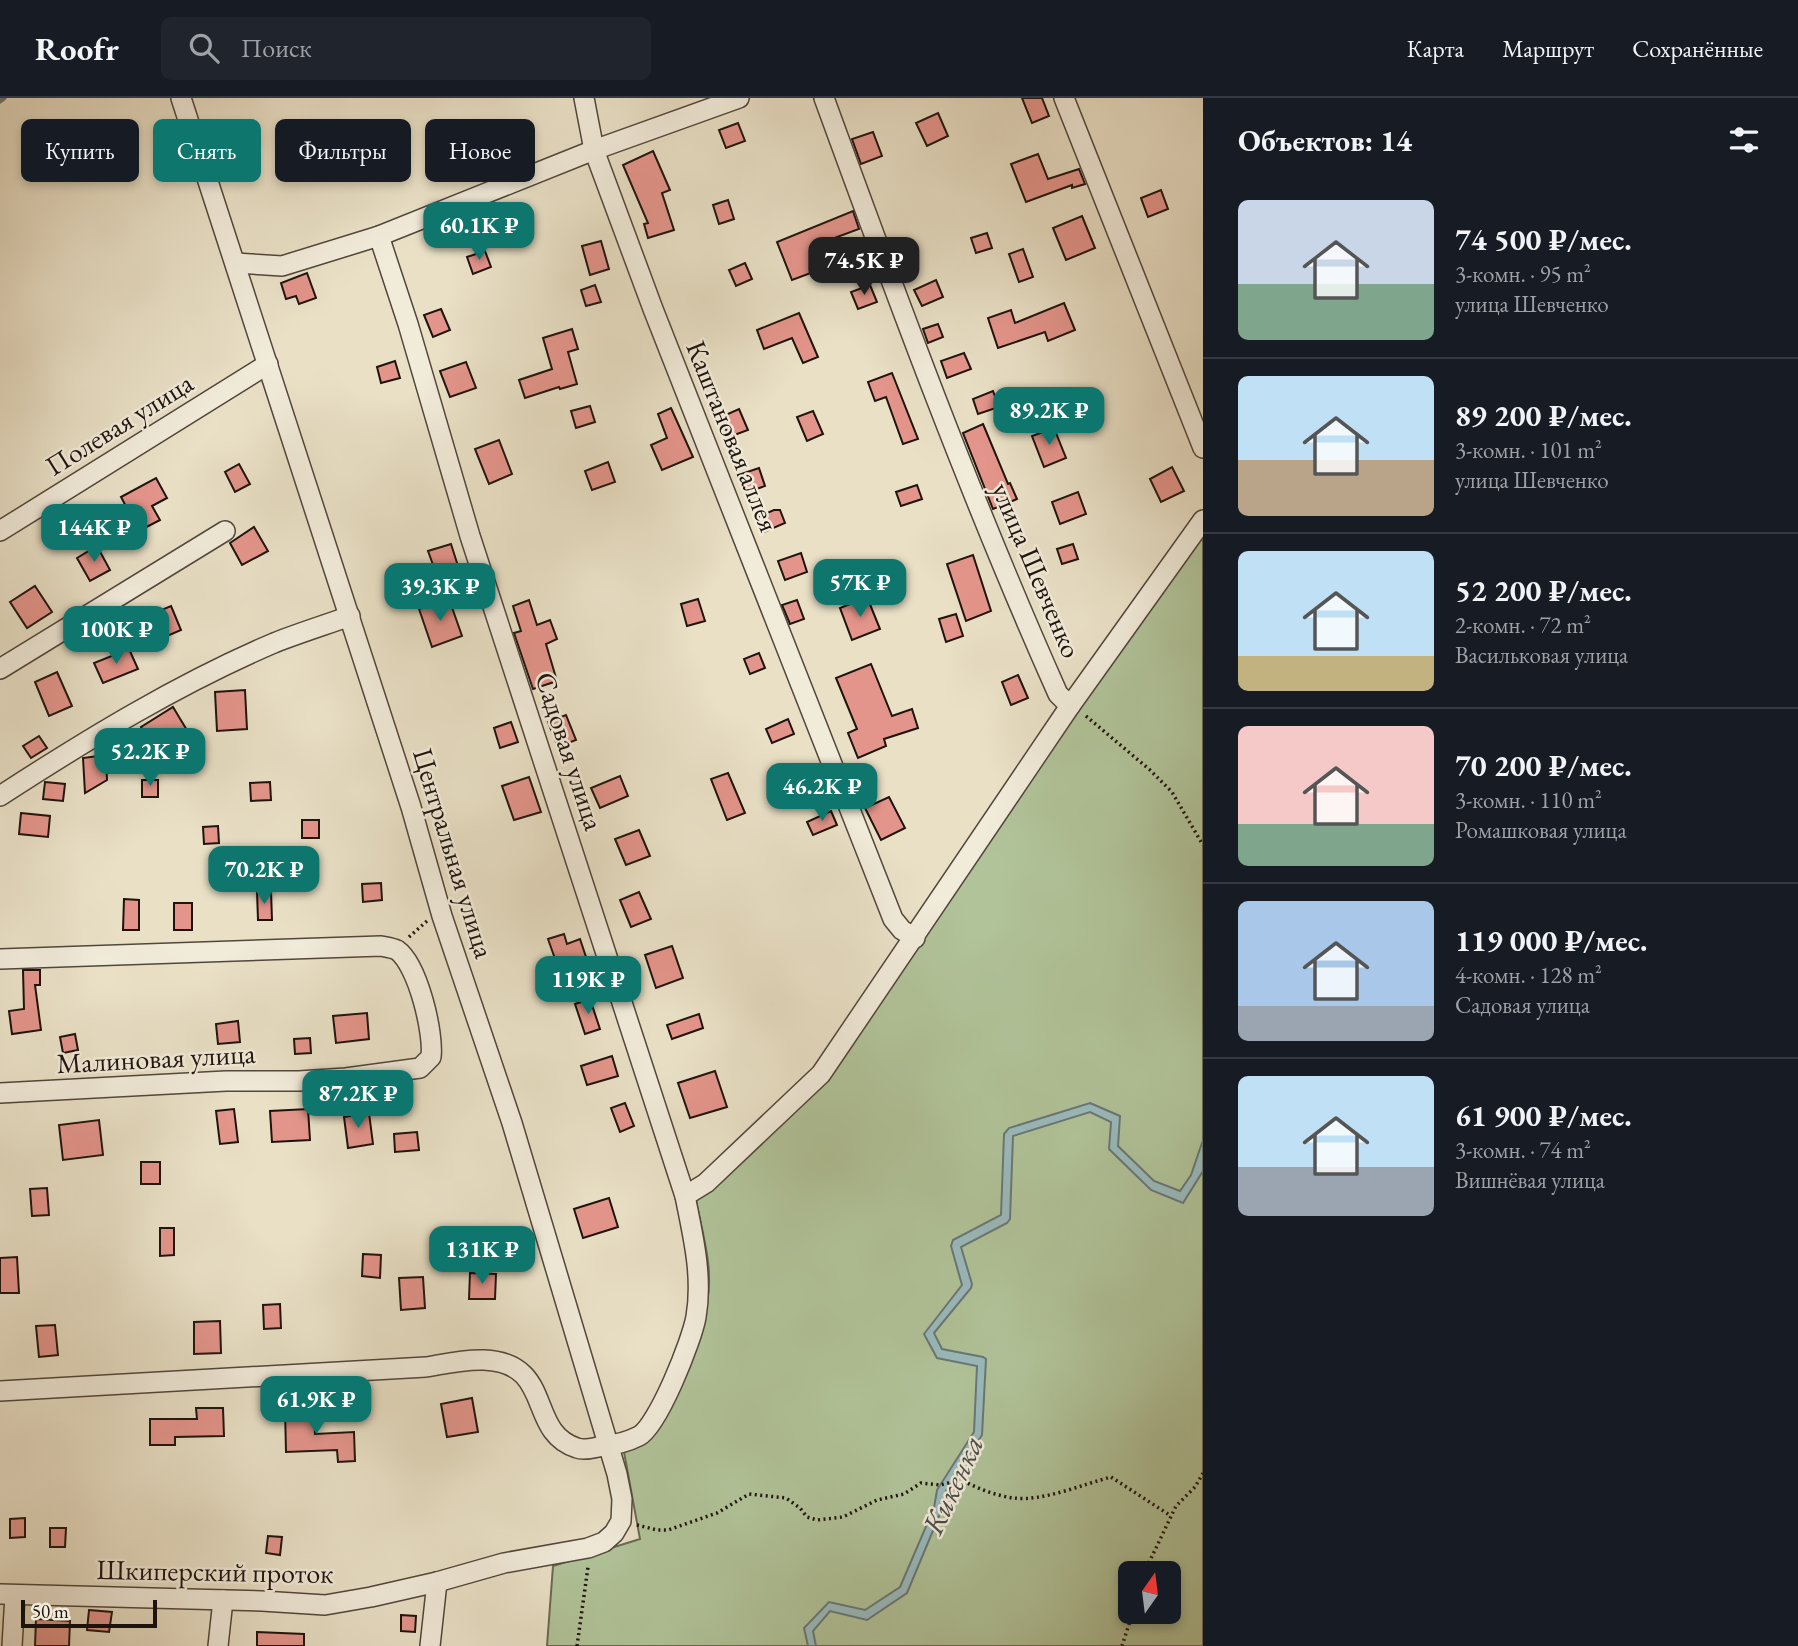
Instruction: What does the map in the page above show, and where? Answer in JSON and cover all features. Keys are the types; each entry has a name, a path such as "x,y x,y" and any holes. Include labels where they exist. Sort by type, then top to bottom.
{"street":[{"name":"Центральная улица","path":"181,98 411,807 442,916 512,1123 608,1446 622,1499 621,1521"},
{"name":"Каштановая аллея","path":"584,98 594,150 653,309 892,919 902,930 915,938"},
{"path":"235,263 282,266 379,236 594,150 738,98"},
{"name":"улица Шевченко","path":"824,98 1006,575 1058,694 1070,706"},
{"path":"1064,98 1203,448"},
{"name":"Садовая улица","path":"0,1391 426,1367 482,1359 502,1362 521,1370 534,1387 550,1427 563,1441 580,1449 608,1446 641,1435 659,1413 696,1318 697,1255 685,1196 470,536 408,324 379,236"},
{"name":"Полевая улица","path":"0,531 268,364"},
{"path":"685,1196 706,1183 821,1074 1070,706 1203,520"},
{"path":"0,669 225,531"},
{"path":"0,796 88,739 205,676 276,642 350,616"},
{"name":"Малиновая улица","path":"0,958 382,946 396,949 407,961 426,1011 433,1045 431,1057 420,1068 299,1081 226,1081 0,1093"},
{"name":"Шкиперский проток","path":"8,1594 325,1605 437,1582 504,1563 588,1548 604,1542 614,1533 621,1521"},
{"path":"430,1646 437,1582"},
{"path":"8,1594 12,1646"},
{"path":"218,1646 223,1601"}],"path":[{"path":"1070,706 1094,721 1172,792 1203,845"},
{"path":"406,940 421,926"},
{"path":"1150,1561 1176,1506 1195,1487 1203,1473"},
{"path":"621,1521 668,1530 718,1513 749,1494 786,1498 807,1517 817,1520 843,1517 877,1500 904,1494 921,1483 940,1485 961,1480 975,1488 1015,1499 1037,1497 1111,1477 1171,1516"},
{"path":"577,1646 587,1584 588,1548"},
{"path":"1122,1646 1129,1624"}],"green space":[{"path":"1203,530 1203,1646 547,1646 553,1566 640,1539 624,1452 673,1381 702,1323 709,1277 696,1200 826,1078 1070,715"}],"water":[{"path":"1090,1103 1120,1116 1118,1146 1154,1181 1180,1191 1191,1175 1203,1140 1203,1171 1183,1203 1151,1190 1109,1149 1111,1122 1090,1112 1013,1136 1010,1219 961,1247 971,1288 934,1333 942,1349 986,1359 982,1435 946,1491 942,1509 907,1593 867,1620 830,1611 813,1631 816,1646 808,1646 804,1628 829,1602 865,1610 900,1587 934,1508 937,1490 974,1432 977,1366 937,1358 924,1334 962,1285 951,1246 953,1240 1001,1215 1004,1134 1009,1128"}],"building":[{"path":"1022,98 1042,98 1049,116 1032,123"},
{"path":"938,113 948,136 927,146 916,123"},
{"path":"738,123 745,141 726,148 719,130"},
{"path":"873,132 882,156 861,164 852,139"},
{"path":"653,151 670,190 662,193 674,230 648,238 644,224 648,223 623,165"},
{"path":"1038,154 1048,179 1079,169 1085,184 1072,188 1072,185 1026,202 1011,164"},
{"path":"1161,190 1168,209 1148,217 1141,198"},
{"path":"728,200 734,219 719,224 713,205"},
{"path":"853,211 859,229 818,244 827,267 792,280 777,242"},
{"path":"1082,216 1095,248 1066,260 1053,228"},
{"path":"987,233 992,248 976,253 971,238"},
{"path":"601,241 609,269 590,275 582,246"},
{"path":"1023,249 1033,277 1019,282 1009,254"},
{"path":"485,251 491,267 473,274 467,257"},
{"path":"745,263 752,279 736,286 729,270"},
{"path":"307,273 316,298 299,304 296,296 286,299 281,283"},
{"path":"936,280 943,297 922,306 914,290"},
{"path":"595,285 601,302 586,306 581,290"},
{"path":"870,285 877,302 858,309 851,292"},
{"path":"1064,303 1075,330 1048,341 1045,332 998,348 988,318 1011,310 1015,323"},
{"path":"441,309 450,330 433,337 424,315"},
{"path":"799,313 818,357 803,363 792,338 764,349 757,330"},
{"path":"938,324 943,337 928,343 923,329"},
{"path":"572,329 578,349 568,352 577,384 525,398 519,380 552,369 543,338"},
{"path":"964,353 971,369 947,378 941,361"},
{"path":"395,361 400,378 381,383 377,367"},
{"path":"466,362 476,388 450,397 440,371"},
{"path":"892,373 918,439 903,444 886,397 875,401 868,382"},
{"path":"993,391 999,407 978,414 973,399"},
{"path":"590,406 595,422 576,428 571,411"},
{"path":"671,408 693,457 662,470 651,445 667,438 658,414"},
{"path":"739,409 748,430 729,437 721,417"},
{"path":"813,411 823,434 807,441 797,417"},
{"path":"983,424 1017,499 993,509 963,433"},
{"path":"1054,428 1066,458 1044,467 1032,436"},
{"path":"499,440 512,474 489,484 475,449"},
{"path":"608,462 615,482 592,490 585,471"},
{"path":"239,464 250,484 235,492 225,472"},
{"path":"1172,467 1184,491 1161,502 1150,479"},
{"path":"759,468 765,486 745,493 738,475"},
{"path":"156,478 167,498 152,506 160,520 139,531 121,497"},
{"path":"917,485 922,499 901,506 896,492"},
{"path":"1078,492 1086,514 1060,524 1052,502"},
{"path":"780,510 785,523 764,532 758,517"},
{"path":"254,527 268,551 242,565 230,543"},
{"path":"451,544 458,566 436,573 428,551"},
{"path":"1073,544 1078,559 1062,564 1057,549"},
{"path":"97,546 110,570 90,581 77,558"},
{"path":"801,553 807,572 785,580 778,561"},
{"path":"973,555 991,611 966,621 947,564"},
{"path":"35,586 52,612 27,628 10,602"},
{"path":"867,597 880,629 852,640 840,608"},
{"path":"449,599 462,636 432,647 419,609"},
{"path":"698,599 705,621 687,626 681,604"},
{"path":"529,600 537,625 550,620 557,639 546,644 557,681 533,689 514,633 521,631 513,606"},
{"path":"797,600 804,619 790,624 782,605"},
{"path":"171,606 181,630 158,640 147,616"},
{"path":"956,614 963,636 946,642 939,619"},
{"path":"129,649 138,669 103,683 94,663"},
{"path":"759,653 765,668 750,674 744,659"},
{"path":"871,664 892,716 912,709 918,728 884,739 886,746 858,758 848,733 857,729 836,678"},
{"path":"57,672 72,706 49,716 35,682"},
{"path":"1018,675 1028,698 1011,705 1002,682"},
{"path":"245,690 247,729 217,731 215,692"},
{"path":"173,707 188,732 156,751 141,727"},
{"path":"566,715 576,740 558,747 548,722"},
{"path":"788,719 794,734 772,743 766,729"},
{"path":"511,722 518,742 500,748 494,728"},
{"path":"39,736 47,748 31,758 23,746"},
{"path":"106,755 107,780 85,793 83,758"},
{"path":"728,773 745,813 727,820 711,779"},
{"path":"620,776 628,796 600,808 591,788"},
{"path":"529,777 541,812 514,820 502,786"},
{"path":"142,780 158,780 158,797 142,797"},
{"path":"45,782 65,784 63,801 43,799"},
{"path":"270,782 271,800 251,801 250,783"},
{"path":"889,797 905,828 881,840 865,808"},
{"path":"831,811 837,825 813,835 807,822"},
{"path":"21,813 50,816 48,837 19,834"},
{"path":"302,820 319,820 319,838 302,838"},
{"path":"218,826 219,843 204,844 203,827"},
{"path":"639,830 650,856 626,865 615,839"},
{"path":"381,883 382,900 363,902 362,884"},
{"path":"257,891 271,891 272,920 258,920"},
{"path":"639,892 651,919 631,927 620,900"},
{"path":"124,899 139,900 139,930 123,930"},
{"path":"174,903 192,903 192,930 174,930"},
{"path":"564,934 567,944 580,939 587,960 559,970 548,939"},
{"path":"672,946 683,978 656,988 645,955"},
{"path":"23,970 40,970 40,985 35,985 41,1030 12,1034 9,1011 24,1009"},
{"path":"590,999 600,1029 585,1034 575,1004"},
{"path":"367,1013 369,1039 336,1043 333,1016"},
{"path":"699,1014 703,1028 672,1039 667,1025"},
{"path":"238,1021 240,1042 218,1044 216,1024"},
{"path":"75,1034 78,1050 63,1053 60,1037"},
{"path":"310,1038 311,1053 295,1054 294,1039"},
{"path":"612,1056 618,1076 587,1085 581,1066"},
{"path":"715,1071 727,1107 690,1118 678,1083"},
{"path":"625,1103 634,1126 620,1132 611,1108"},
{"path":"234,1109 238,1142 220,1144 216,1111"},
{"path":"308,1109 310,1140 272,1142 270,1111"},
{"path":"369,1113 373,1144 348,1148 344,1117"},
{"path":"99,1120 103,1155 63,1160 59,1125"},
{"path":"417,1132 419,1150 395,1152 394,1134"},
{"path":"141,1162 160,1162 160,1184 141,1184"},
{"path":"47,1188 49,1215 32,1216 30,1189"},
{"path":"609,1198 618,1227 583,1238 574,1209"},
{"path":"160,1228 174,1228 174,1255 160,1256"},
{"path":"363,1254 381,1255 380,1278 362,1276"},
{"path":"17,1257 19,1293 0,1293 0,1258"},
{"path":"470,1273 496,1274 495,1299 469,1299"},
{"path":"423,1277 425,1308 401,1310 399,1278"},
{"path":"280,1304 281,1328 264,1329 263,1305"},
{"path":"220,1321 221,1353 194,1354 194,1322"},
{"path":"55,1325 58,1355 39,1357 36,1326"},
{"path":"472,1398 478,1432 447,1437 441,1404"},
{"path":"196,1408 223,1408 224,1436 175,1437 175,1445 150,1445 150,1419 197,1419"},
{"path":"314,1409 315,1434 354,1432 355,1461 338,1462 337,1450 286,1452 285,1410"},
{"path":"25,1518 25,1537 10,1538 10,1519"},
{"path":"50,1528 66,1528 65,1547 50,1547"},
{"path":"268,1536 282,1537 280,1555 266,1553"},
{"path":"89,1610 112,1612 109,1632 87,1630"},
{"path":"401,1615 416,1616 415,1632 401,1631"},
{"path":"36,1619 70,1621 69,1646 35,1646"},
{"path":"257,1632 304,1634 304,1646 257,1646"}],"waterway":[{"path":"0,101 4,98"}],"water label":[{"name":"Кикенка","path":"953,1485"}]}
